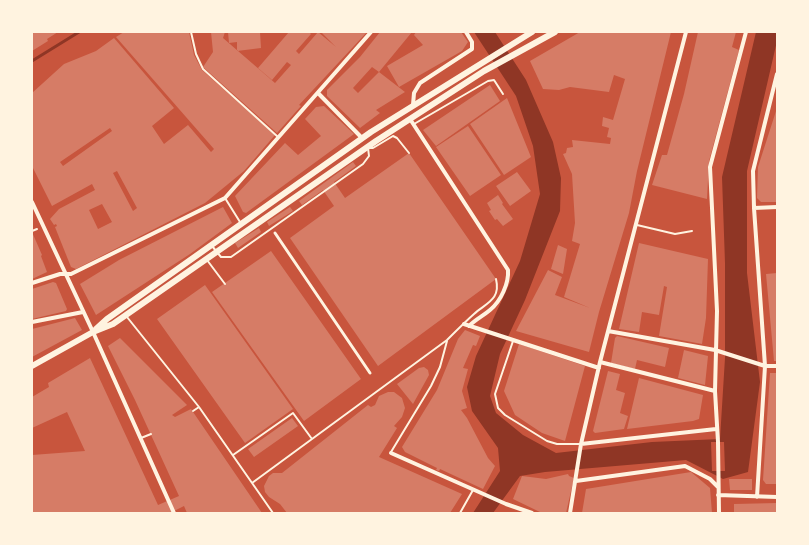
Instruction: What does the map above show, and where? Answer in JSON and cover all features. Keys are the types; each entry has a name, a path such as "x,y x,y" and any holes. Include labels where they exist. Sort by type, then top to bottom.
{"main road":[{"path":"93,332 107,319 362,138 532,32"},
{"path":"32,366 93,332 113,324 126,316 368,148 411,121 484,71 555,32"}],"street":[{"path":"32,283 60,274 72,274 225,198 371,32"},
{"path":"413,105 414,93 420,83 472,49 472,42 466,32"},
{"path":"570,513 580,446 600,362 686,32"},
{"path":"718,513 718,445 715,391 717,311 710,167 746,32"},
{"path":"757,497 765,366 754,208 753,171 777,74"},
{"path":"318,93 362,138"},
{"path":"411,121 508,270 504,288 497,302 488,312 469,326"},
{"path":"32,202 93,332 174,513"},
{"path":"754,208 777,207"},
{"path":"274,233 370,374"},
{"path":"32,322 83,312"},
{"path":"464,324 599,368"},
{"path":"608,331 715,350 765,366 777,366"},
{"path":"600,362 715,391"},
{"path":"580,446 716,429"},
{"path":"390,453 506,504 532,513"},
{"path":"576,480 685,466 710,478 718,488"},
{"path":"718,495 777,497"}],"lane":[{"path":"191,32 196,54 202,69 279,137"},
{"path":"411,121 488,80 494,80 503,94"},
{"path":"211,246 223,258 231,258 364,164 369,156 368,148 373,148 393,136 397,138 409,152"},
{"path":"225,198 242,224"},
{"path":"635,225 674,234 692,231"},
{"path":"207,260 225,284"},
{"path":"252,483 447,340 493,298 497,288 496,279"},
{"path":"126,316 199,407 273,513"},
{"path":"390,453 432,386 440,367 447,340"},
{"path":"511,340 495,394 498,408 505,415 547,442 580,446"},
{"path":"192,412 199,407"},
{"path":"233,455 292,413 312,439"},
{"path":"141,438 151,434"},
{"path":"460,513 473,489"}],"shaded area":[{"path":"474,32 495,32 526,80 553,142 561,178 560,211 525,300 500,354 490,396 496,413 523,435 556,453 652,442 720,439 725,358 725,263 722,177 756,32 777,32 777,41 747,171 747,273 760,382 748,472 723,479 686,460 545,472 520,476 493,513 473,513 500,471 498,448 472,411 467,387 476,356 520,261 540,194 533,146 516,96"}],"pier":[{"path":"711,442 724,442 725,471 712,471"}],"building":[{"path":"32,32 58,32 47,39 48,41 32,51"},
{"path":"124,32 189,32 194,55 202,70 275,135 244,171 205,203 76,269 71,267 55,227 57,226 56,224 54,225 50,219 59,209 95,190 92,184 52,206 32,166 32,93 64,64 96,51 114,38 174,108 152,126 164,144 188,125 211,152 214,149 116,37","holes":["110,128 112,131 63,166 60,162","117,171 137,208 133,211 113,173","102,204 112,222 98,229 89,210"]},
{"path":"211,32 225,32 223,38 275,83 291,65 287,62 272,80 258,68 289,32 309,32 311,34 296,51 299,54 318,32 336,47 321,32 367,32 299,105 301,106 277,133 203,67 213,52"},
{"path":"228,32 260,32 261,48 237,51 237,42 229,43"},
{"path":"380,32 412,32 379,72 405,92 376,110 380,113 360,128 327,96 327,90 360,57","holes":["372,67 379,72 358,93 353,88"]},
{"path":"416,32 461,32 468,42 462,51 399,87 387,66 423,45 414,35"},
{"path":"580,32 671,32 637,171 629,213 599,312 589,352 516,331 548,270 562,277 555,295 590,308 564,297 580,244 572,241 575,223 572,174 563,154 566,153 567,148 573,147 572,140 610,144 611,138 607,137 609,128 602,126 603,117 613,120 625,79 614,75 609,92 570,87 559,90 543,89 530,61"},
{"path":"698,32 736,32 732,47 739,50 709,161 707,199 652,185 662,155 667,155 684,94"},
{"path":"490,85 500,101 436,146 423,130"},
{"path":"507,98 531,157 504,175 470,124"},
{"path":"324,106 354,134 246,213 243,212 235,196 285,143 298,155 321,136 305,119 316,107"},
{"path":"777,108 777,202 761,202 757,198 758,167"},
{"path":"468,126 501,175 470,196 436,147"},
{"path":"409,153 496,279 378,366 290,238 334,206 323,190 302,205 299,201 353,162 356,166 334,182 345,198"},
{"path":"517,172 531,191 510,206 496,186"},
{"path":"498,195 503,203 502,204 513,219 503,226 497,219 495,220 489,211 491,210 487,203"},
{"path":"223,207 232,223 190,254 96,315 80,284 119,260"},
{"path":"290,207 293,211 269,226 267,222"},
{"path":"259,228 261,232 238,248 235,243"},
{"path":"32,232 42,255 41,256 47,272 32,279"},
{"path":"639,243 708,259 706,318 702,344 659,336 667,287 664,286 659,315 642,312 639,332 619,329"},
{"path":"558,245 567,249 563,274 551,269"},
{"path":"271,251 361,379 304,421 212,292"},
{"path":"777,273 777,361 774,361 766,274"},
{"path":"53,282 56,283 67,309 66,311 32,319 32,289"},
{"path":"205,285 293,409 245,443 157,319"},
{"path":"75,318 82,330 32,357 32,329"},
{"path":"465,330 480,336 476,346 473,345 463,368 468,369 462,391 467,408 461,410 467,418 488,458 495,466 483,489 440,469 439,471 436,470 437,468 405,452 402,447 437,390 458,339"},
{"path":"617,336 669,348 665,367 637,360 635,369 611,363 615,338"},
{"path":"120,338 187,405 172,415 175,417 191,409 262,513 187,513 184,506 170,513 32,513 32,455 85,451 67,412 32,428 32,397 49,387 48,383 90,358 158,505 179,496 135,400 108,346"},
{"path":"519,344 585,366 565,441 542,433 515,415 504,391"},
{"path":"684,350 708,356 705,385 678,378"},
{"path":"424,367 428,370 429,375 413,404 397,384 419,368"},
{"path":"608,371 620,374 616,390 625,393 620,413 628,416 624,429 595,433 593,431"},
{"path":"770,373 777,373 777,484 766,484 763,480"},
{"path":"639,378 703,395 699,419 627,429"},
{"path":"388,392 394,392 402,398 405,408 402,417 394,426 397,428 379,457 462,494 450,513 287,513 280,504 269,497 265,492 264,486 269,476 273,473 282,473 368,405 371,407 375,405 379,396"},
{"path":"292,418 298,426 254,457 248,449"},
{"path":"691,472 710,488 712,513 582,513 586,489"},
{"path":"568,474 574,478 566,513 542,513 513,499 522,476 546,479"},
{"path":"729,479 752,479 752,490 730,490"},
{"path":"777,503 777,513 734,513 734,504"}],"waterway":[{"path":"32,61 79,32"}]}
